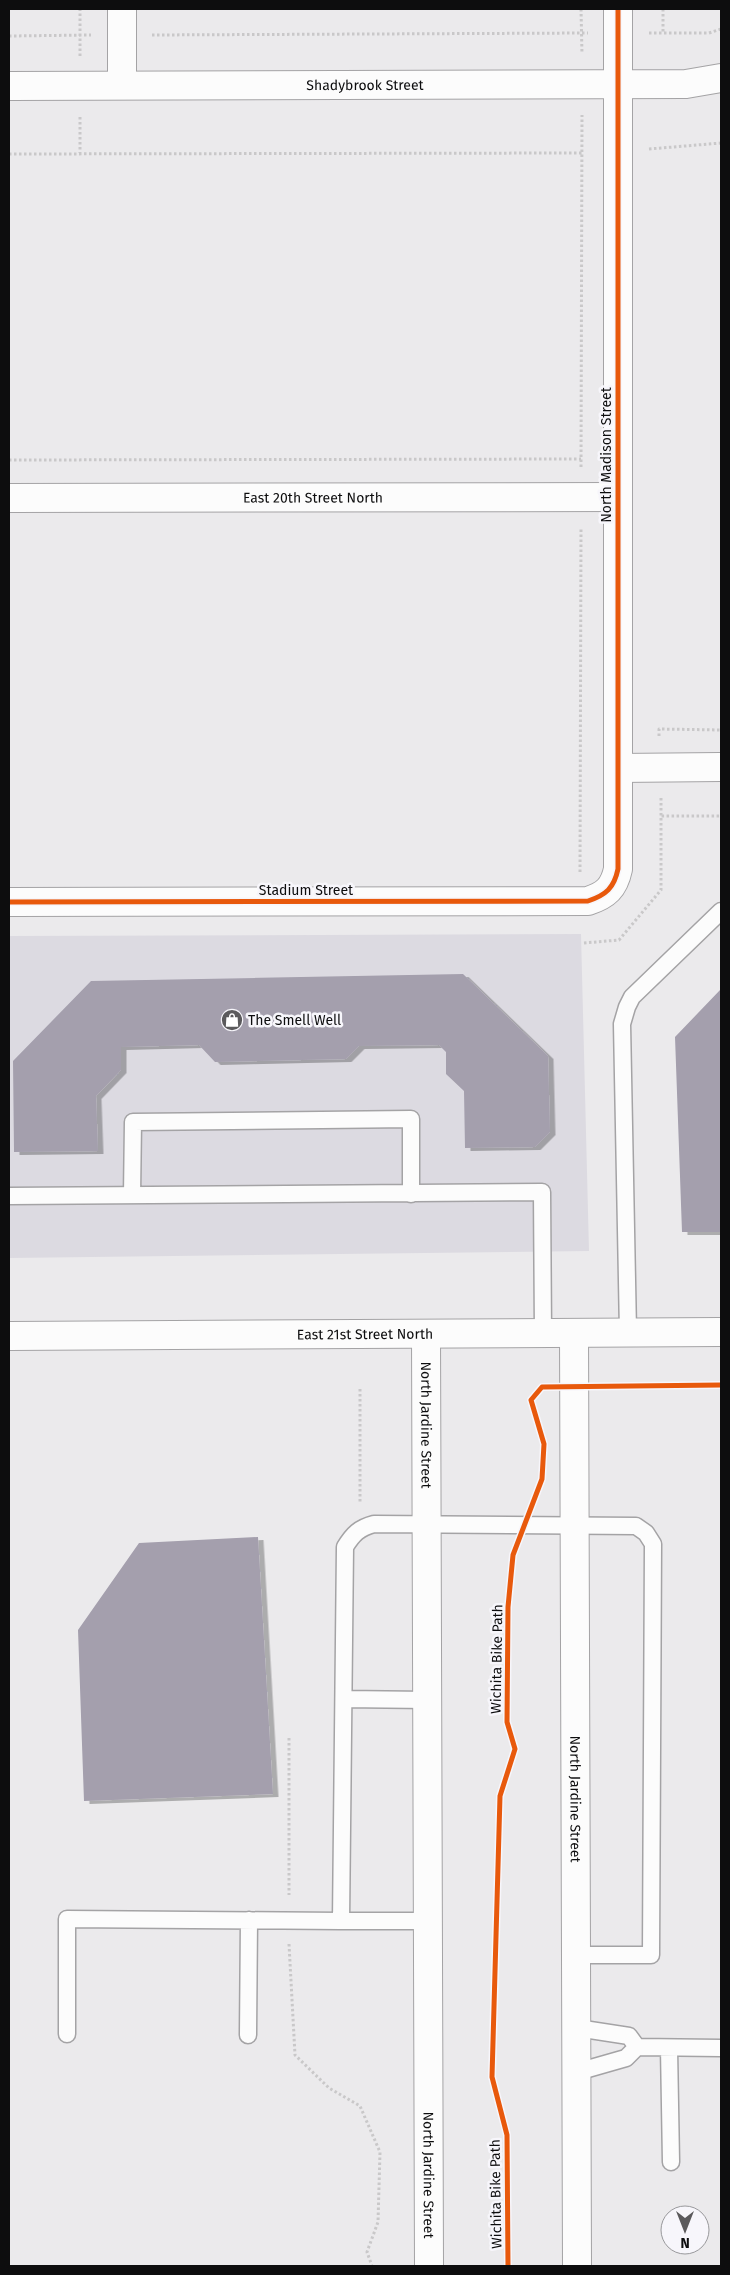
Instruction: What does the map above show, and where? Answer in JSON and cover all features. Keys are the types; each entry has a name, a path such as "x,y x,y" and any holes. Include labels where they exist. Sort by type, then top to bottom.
{"street":[{"name":"North Madison Street","path":"603,896 615,883 618,869 618,21"},
{"path":"122,22 122,84"},
{"name":"Shadybrook Street","path":"9,86 122,84 686,84 721,78"},
{"name":"East 20th Street North","path":"9,498 618,497"},
{"path":"618,768 721,767"},
{"name":"Stadium Street","path":"9,902 588,901 603,896"},
{"name":"East 21st Street North","path":"9,1336 721,1332"},
{"name":"North Jardine Street","path":"574,1333 577,2266"},
{"name":"North Jardine Street","path":"426,1334 429,2266"}],"lane":[{"path":"628,1332 622,1024 632,997 721,911"},
{"path":"132,1195 133,1122 411,1120 411,1194"},
{"path":"9,1196 542,1192 543,1333"},
{"path":"341,1920 345,1547 351,1537 361,1527 374,1524 575,1524 636,1526 646,1533 653,1544 651,1955 577,1955"},
{"path":"344,1699 428,1700"},
{"path":"68,2034 68,1920 429,1921"},
{"path":"248,2035 249,1920"},
{"path":"577,2028 629,2036 637,2047"},
{"path":"577,2072 626,2058 637,2047 721,2048"},
{"path":"669,2048 671,2162"}],"path":[{"path":"580,877 581,9"},
{"path":"663,9 663,33"},
{"path":"9,36 122,22 581,33 618,21 663,33 709,33 721,29"},
{"path":"9,154 582,153 701,146 721,143"},
{"path":"9,460 581,459"},
{"path":"584,943 619,940 661,890 661,816 721,816"},
{"path":"360,1389 360,1502"},
{"path":"289,1738 289,1920 294,2055 329,2088 360,2106 380,2152 378,2222 367,2252 372,2266"}],"shaded area":[{"path":"581,934 589,1251 9,1258 9,936"}],"building":[{"path":"463,974 548,1056 550,1132 535,1147 465,1148 464,1091 446,1074 446,1052 439,1045 359,1046 346,1059 215,1062 199,1045 121,1047 121,1070 96,1096 98,1151 14,1152 13,1061 91,981"},
{"path":"721,989 721,1232 682,1232 675,1037"},
{"path":"258,1537 273,1794 84,1801 78,1630 139,1543"}],"cycle path":[{"path":"9,902 588,901 600,896 611,886 618,869 618,9"},
{"name":"Wichita Bike Path","path":"508,2266 507,2135 492,2077 500,1796 515,1749 507,1722 508,1607 513,1555 542,1479 544,1444 531,1400 542,1387 721,1385"}],"place":[{"name":"The Smell Well","path":"232,1020"}]}
